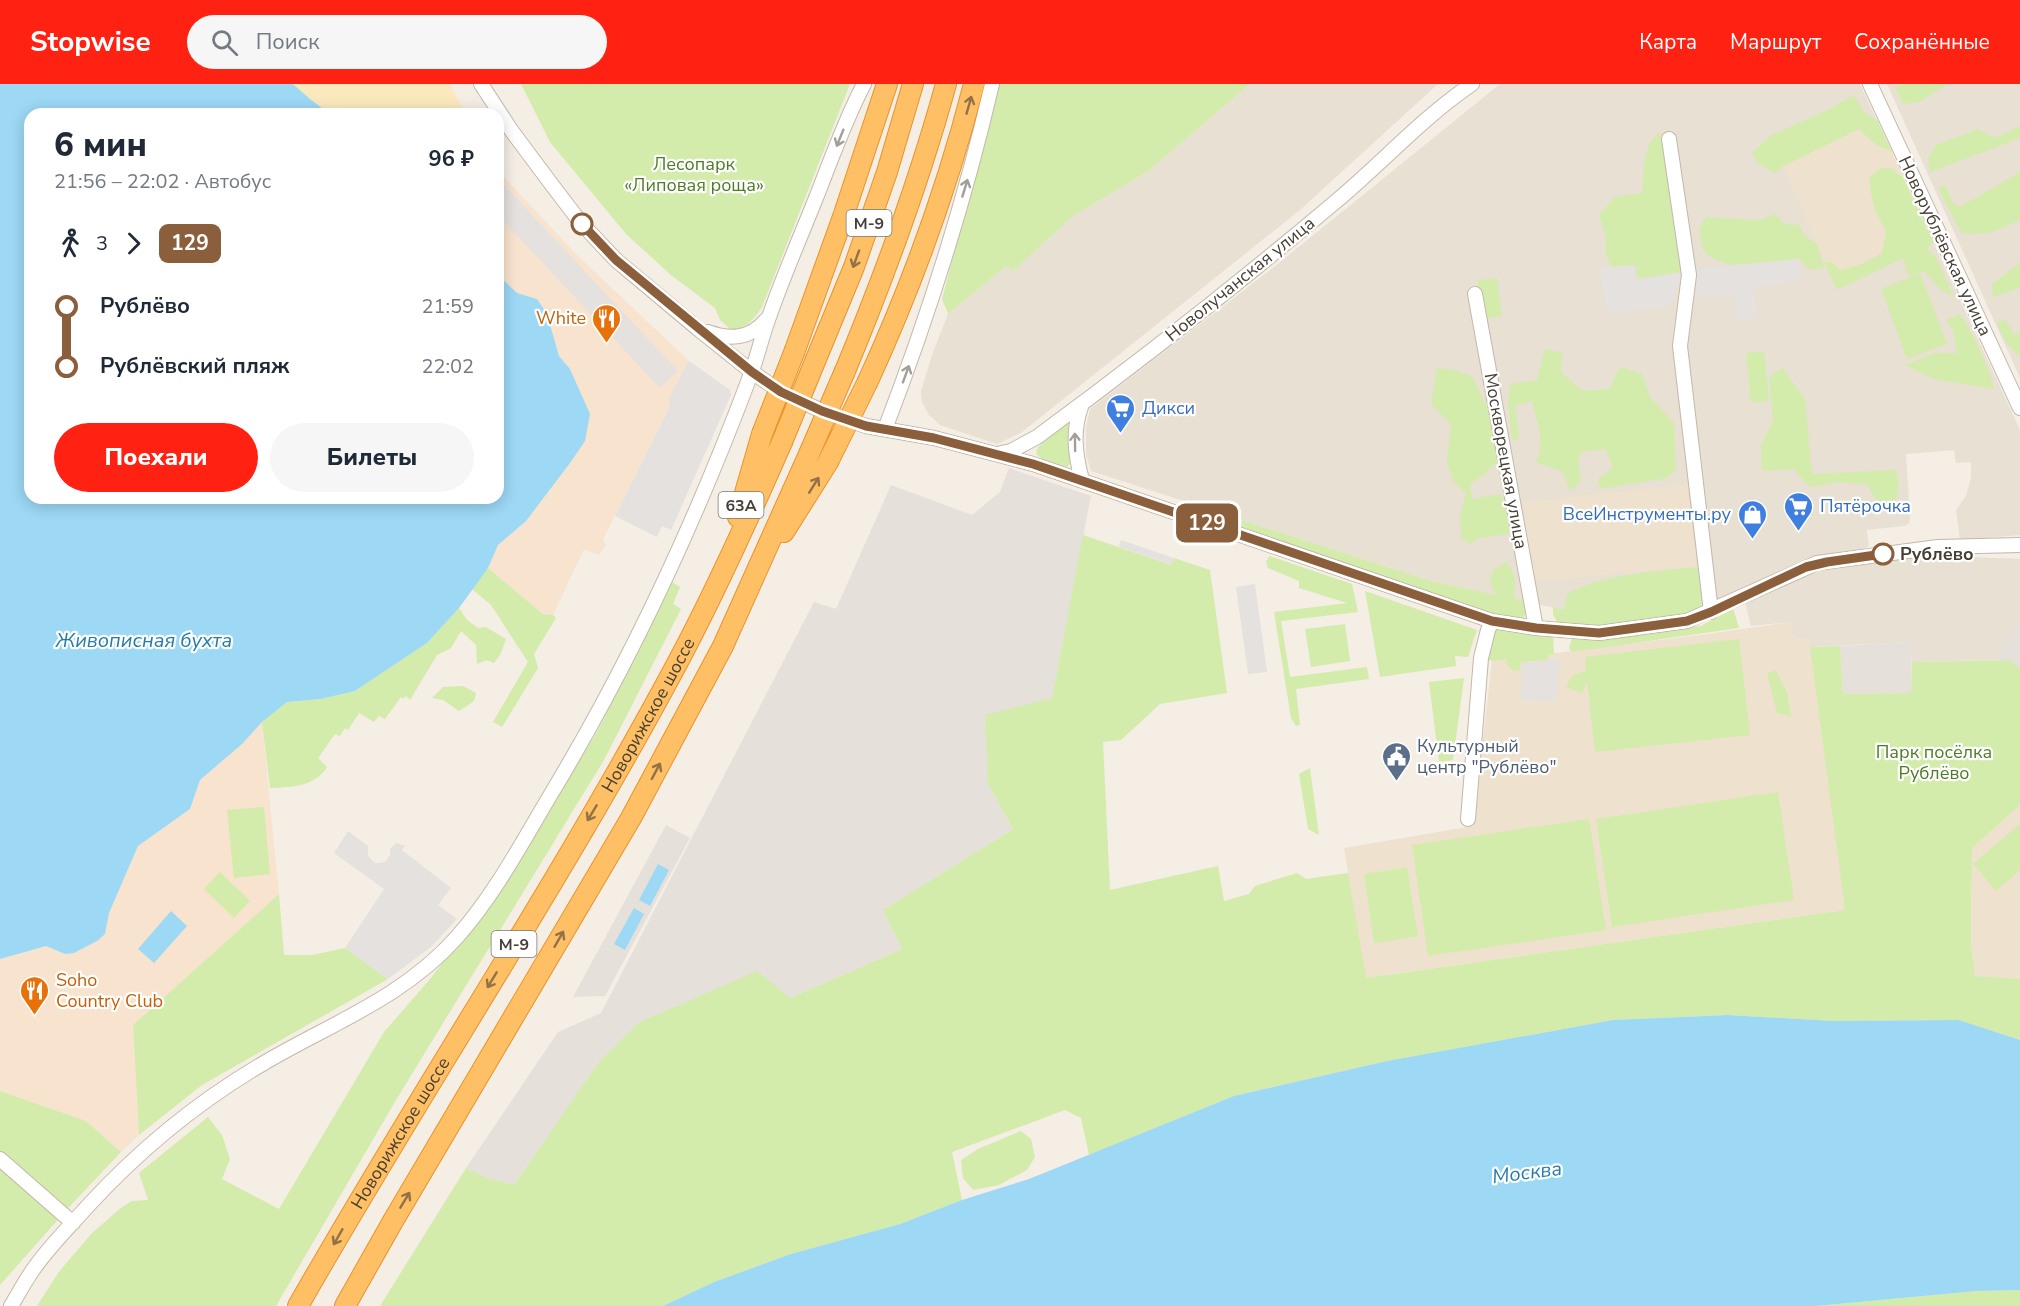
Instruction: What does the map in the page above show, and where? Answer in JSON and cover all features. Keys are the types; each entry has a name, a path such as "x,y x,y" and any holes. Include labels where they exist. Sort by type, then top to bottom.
{"highway":[{"name":"63A","path":"720,577 762,434 795,350 887,84"},
{"name":"Новорижское шоссе","path":"298,1306 359,1199 603,794 680,658 782,442 854,267 884,183 913,84"},
{"name":"Новорижское шоссе","path":"345,1306 631,818 723,646 809,454 884,277 915,187 946,84"},
{"path":"749,588 828,462 898,314 950,170 974,84"}],"street":[{"path":"481,84 497,108"},
{"path":"11,1306 35,1267 128,1164 151,1143 198,1106 265,1062 375,1004 398,989 430,963 462,931 505,871 577,751 623,665 674,560 752,372 769,318 840,138 864,84"},
{"path":"885,429 907,372 968,181 992,84"},
{"name":"Новолучанская улица","path":"996,452 1011,451 1037,437 1196,316 1336,202 1422,122 1472,84"},
{"name":"Новорублёвская улица","path":"1870,84 2020,408"},
{"path":"504,119 581,223 616,260 697,328 781,392 822,411 866,426 996,452 1492,621 1536,628 1599,633 1687,621 1817,563 1938,547 2018,545"},
{"path":"1670,139 1689,275 1680,346 1711,612"},
{"name":"Москворецкая улица","path":"1475,294 1536,628"},
{"path":"697,328 722,337 743,336 753,332 769,318"},
{"path":"1082,404 1077,416 1075,448 1082,480"},
{"path":"1033,464 1031,449 1037,437"},
{"path":"1468,819 1481,658 1492,621"},
{"path":"0,1159 73,1223"}],"shaded area":[{"path":"1250,84 1438,84 1300,210 1022,432 997,444 940,425 929,415 922,402 921,391 948,314 1006,266 1013,271 1073,216 1147,172"},
{"path":"1500,84 1860,84 2020,430 2020,535 1960,540 1956,510 1966,496 1971,477 1971,462 1956,463 1954,450 1906,454 1909,523 1905,526 1867,530 1869,545 1865,549 1811,557 1701,609 1702,600 1698,581 1564,610 1431,581 1091,471 1086,454 1086,428 1090,409 1274,267"},
{"path":"1887,84 2020,84 2020,378"},
{"path":"1877,120 1934,243 1837,290 1783,166"},
{"path":"504,177 578,256 689,361 668,399 670,406 603,539 606,545 599,555 584,549 553,615 543,614 488,568 498,545 526,521 585,441 590,414 570,369 559,356 547,314 537,299 517,293 504,281"},
{"path":"504,187 678,371 660,388 504,221"},
{"path":"1800,259 1801,280 1754,287 1757,317 1737,320 1733,294 1697,297 1695,269"},
{"path":"1635,265 1637,279 1683,272 1670,306 1607,313 1600,268"},
{"path":"689,361 730,390 731,395 671,530 662,526 657,537 615,516 670,406 668,399"},
{"path":"1009,468 1091,496 1052,698 988,784 1013,829 883,910 902,949 790,998 598,1063 514,1185 487,1178 466,1168 558,1032 601,1013 814,602 836,609 891,485 972,515 1000,492"},
{"path":"1687,484 1697,567 1559,579 1532,579 1523,502"},
{"path":"1121,540 1174,558 1172,565 1119,547"},
{"path":"1924,555 2020,559 2020,620 1995,660 1912,662 1911,642 1810,647 1809,638 1793,640 1790,622 1751,626 1745,602 1812,571"},
{"path":"1255,584 1267,672 1248,674 1236,587"},
{"path":"2020,620 2020,669 2010,660 1995,660"},
{"path":"1790,622 1793,640 1809,638 1846,910 1365,978 1344,848 1473,826 1492,661"},
{"path":"1912,642 1911,693 1843,694 1840,646"},
{"path":"1559,659 1557,701 1521,700 1522,663"},
{"name":"Soho Country Club","path":"262,722 279,894 133,1025 139,1135 121,1152 86,1121 0,1091 0,959 46,946 65,954 79,951 105,934 109,913 138,846 190,809 200,780 242,744"},
{"path":"2020,805 2020,979 1975,976 1971,945 1972,848"},
{"path":"666,825 690,838 605,996 573,997"},
{"path":"348,831 368,846 368,856 375,863 386,861 390,855 390,849 397,843 405,846 402,850 451,888 438,905 457,919 431,947 388,979 345,948 384,889 334,853"}],"green space":[{"name":"Лесопарк «Липовая роща»","path":"521,84 850,84 762,307 753,319 746,325 731,330 720,320 715,308 672,276 626,234 550,142"},
{"path":"999,84 1250,84 1147,172 1073,216 1013,271 1006,266 948,314 942,299"},
{"path":"1902,84 1947,84 1919,102 1903,104 1895,87"},
{"path":"1854,95 1864,112 1877,120 1892,152 1876,145 1859,129 1783,166 1775,173 1759,164 1752,153 1770,136 1832,108"},
{"path":"2020,126 2020,138 1930,172 1928,158 1936,145 1978,129 1995,138"},
{"path":"1659,132 1668,159 1683,272 1637,279 1634,265 1612,267 1605,254 1606,237 1599,215 1615,197 1642,193 1644,166 1649,144"},
{"path":"1881,168 1891,168 1903,178 1934,243 1926,247 1937,259 1954,298 1938,287 1924,271 1908,276 1903,258 1837,290 1824,262 1831,262 1841,270 1862,264 1882,253 1886,231 1874,205 1869,177"},
{"path":"2020,172 2020,220 1990,233 1962,234 1938,188 1945,185 1952,202 1960,207"},
{"path":"1775,214 1784,224 1799,225 1804,235 1817,244 1824,268 1810,270 1799,259 1731,265 1712,258 1703,250 1699,229 1706,217 1759,220"},
{"path":"2020,263 2020,288 1993,297 1992,284"},
{"path":"1920,273 1947,344 1907,359 1881,289"},
{"path":"1497,278 1502,316 1483,319 1477,280"},
{"path":"1960,314 1980,350 1994,389 1933,379 1905,365 1935,353 1957,353 1953,330 1946,320"},
{"path":"2004,318 2015,335 2020,333 2020,357 2008,345 1997,324"},
{"path":"1545,349 1562,353 1561,372 1582,391 1609,389 1620,367 1642,374 1650,397 1674,423 1676,469 1667,478 1600,489 1598,479 1613,468 1606,449 1581,452 1578,461 1581,481 1570,491 1563,472 1535,462 1540,440 1532,401 1515,406 1518,440 1512,439 1508,403 1510,384 1537,380"},
{"path":"1764,351 1769,401 1751,403 1746,353"},
{"path":"1437,368 1455,370 1472,376 1484,401 1491,408 1498,461 1470,484 1472,499 1500,494 1509,518 1509,534 1478,538 1471,544 1461,538 1460,517 1466,493 1453,481 1447,462 1451,424 1431,404"},
{"path":"1782,368 1805,399 1812,474 1896,470 1899,485 1895,503 1876,500 1868,485 1841,482 1809,487 1794,469 1762,471 1761,445 1773,421 1769,377"},
{"path":"1067,423 1070,425 1071,463 1067,467 1051,463 1036,454 1038,447"},
{"path":"1242,520 1431,581 1496,595 1490,582 1493,570 1506,562 1515,579 1513,598 1524,601 1526,613 1522,621 1503,619 1240,530"},
{"name":"Парк посёлка Рублёво","path":"1083,535 1171,565 1174,558 1210,570 1227,693 1160,704 1121,740 1103,742 1110,890 1218,866 1224,901 1249,894 1255,886 1297,873 1306,879 1348,873 1366,978 1845,910 1810,647 1840,646 1843,694 1911,693 1912,662 2010,660 2020,669 2020,805 1972,848 1971,945 1975,976 2020,979 2020,1040 1959,1020 1833,1021 1728,1015 1613,1020 1387,1061 1234,1096 1089,1155 1081,1118 1065,1110 952,1152 962,1200 900,1224 791,1254 714,1282 663,1306 380,1306 466,1168 487,1178 514,1185 598,1063 638,1023 757,971 790,998 902,949 883,910 1013,829 988,784 985,715 1052,698"},
{"path":"1269,556 1352,584 1358,612 1281,621 1290,677 1367,667 1369,679 1296,689 1300,725 1296,726 1291,718 1274,612 1347,603 1299,588 1299,581 1268,568 1266,562"},
{"path":"1697,567 1702,600 1701,609 1687,616 1602,627 1558,624 1553,614 1553,607 1564,610 1567,594 1596,582 1630,574"},
{"path":"488,568 543,614 553,615 556,618 534,654 538,668 502,727 493,722 528,662 491,605 472,589"},
{"path":"672,582 680,587 673,604 681,609 604,760 396,1100 276,1306 37,1306 58,1273 91,1234 132,1201 148,1200 139,1173 208,1117 222,1135 230,1159 222,1179 279,1209 384,1032 482,915 596,734"},
{"path":"1365,591 1477,630 1468,657 1455,656 1456,666 1380,677"},
{"path":"459,608 467,620 478,628 486,627 506,639 494,663 486,660 477,664 476,645 461,631 451,648 437,655 410,700 406,696 403,699 401,697 385,719 379,716 374,722 359,713 348,730 345,728 340,736 335,734 318,758 327,767 316,779 302,785 270,788 262,722 287,702 321,699 355,691 427,643"},
{"path":"1733,608 1739,628 1572,652 1569,648 1573,635 1600,636 1701,626"},
{"path":"1345,624 1350,661 1311,667 1305,629"},
{"path":"1494,626 1529,635 1553,635 1554,654 1547,655 1549,660 1521,662 1520,670 1514,671 1507,665 1507,659 1492,661 1486,659"},
{"path":"1739,639 1750,735 1595,752 1587,682 1582,693 1566,687 1572,676 1586,671 1585,657"},
{"path":"1775,670 1787,692 1791,716 1777,713 1767,674"},
{"path":"1464,678 1453,760 1439,762 1429,682"},
{"path":"463,686 476,693 474,701 459,711 443,700 432,698 443,687"},
{"path":"1310,768 1319,835 1308,829 1299,774"},
{"path":"1778,792 1794,900 1612,927 1596,819"},
{"path":"264,807 270,874 234,878 227,810"},
{"path":"1589,819 1606,930 1428,956 1412,845"},
{"path":"2020,824 2020,870 1996,891 1973,864"},
{"path":"1407,867 1418,936 1374,943 1364,874"},
{"path":"220,872 250,901 234,918 204,889"},
{"path":"279,894 284,955 312,955 345,948 388,979 202,1085 139,1135 133,1025"},
{"path":"0,1091 86,1121 121,1152 0,1285"},
{"path":"1021,1131 1031,1139 1035,1157 1027,1170 999,1185 973,1190 963,1178 961,1160 978,1149"},
{"path":"2020,1290 2020,1306 1816,1306 1977,1291"}],"sand":[{"path":"293,84 450,84 462,108 322,108"}],"water":[{"name":"Живописная бухта","path":"0,84 293,84 322,108 24,108 24,504 504,504 504,281 517,293 537,299 547,314 559,356 570,369 590,414 585,441 526,521 498,545 488,568 459,608 427,643 355,691 321,699 287,702 200,780 190,809 138,846 109,913 105,934 74,953 65,954 46,946 0,959"},
{"path":"658,864 669,870 650,906 639,900"},
{"path":"634,908 644,914 625,950 614,944"},
{"path":"171,911 187,926 154,963 138,949"},
{"name":"Москва","path":"1728,1015 1833,1021 1959,1020 2020,1040 2020,1290 1977,1291 1816,1306 663,1306 714,1282 791,1254 900,1224 962,1200 1029,1179 1234,1096 1387,1061 1613,1020"}],"bus line":[{"name":"129","path":"582,224 616,260 752,372 781,392 822,411 866,426 996,452 1492,621 1536,628 1599,633 1687,621 1817,563 1883,554"}],"place":[{"name":"White","path":"607,344"},
{"name":"Дикси","path":"1121,434"},
{"name":"Пятёрочка","path":"1799,532"},
{"name":"ВсеИнструменты.ру","path":"1752,540"},
{"name":"Рублёво","path":"1883,554"},
{"name":"Культурный центр \"Рублёво\"","path":"1396,782"},
{"name":"Soho Country Club","path":"35,1016"}]}
